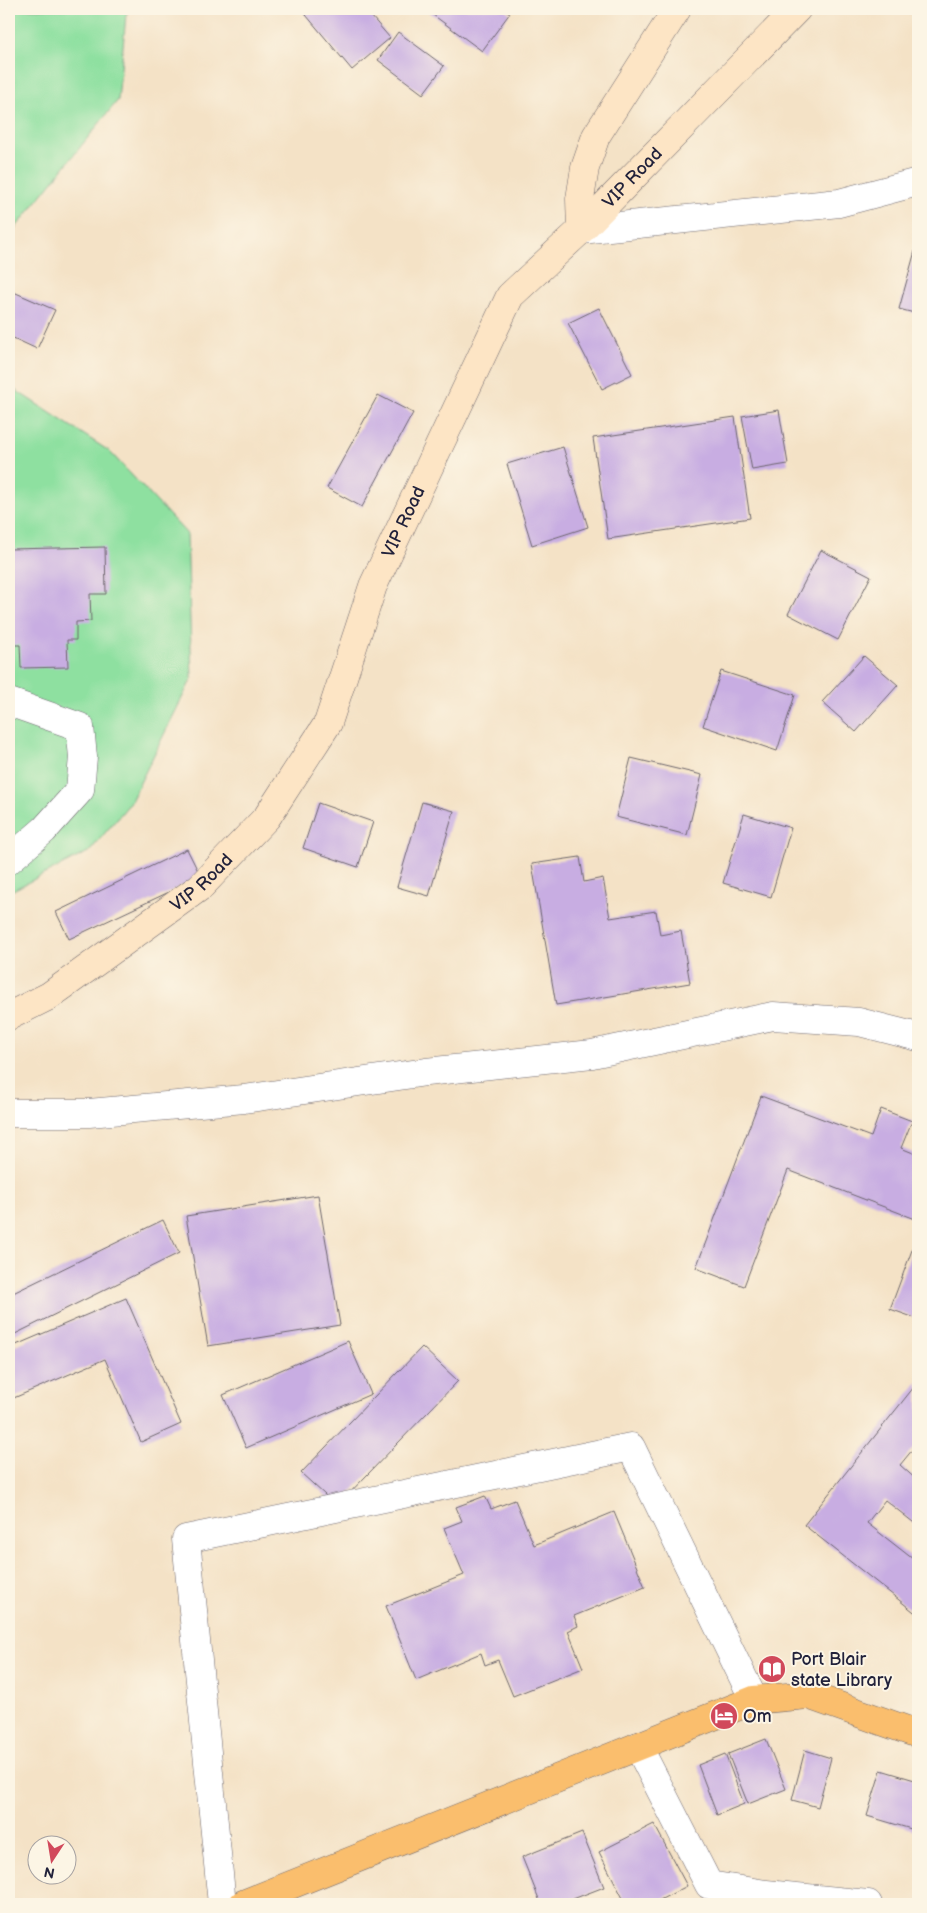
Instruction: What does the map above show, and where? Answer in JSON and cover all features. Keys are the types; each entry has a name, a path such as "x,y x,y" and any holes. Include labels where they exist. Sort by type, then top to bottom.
{"main road":[{"path":"580,230 580,199 584,168 596,136 677,9"},
{"name":"VIP Road","path":"9,1016 49,996 200,887 267,817 328,723 373,586 510,296 580,230 796,9"},
{"path":"243,1904 754,1700 808,1695 918,1734"}],"street":[{"path":"580,230 839,203 918,182"},
{"path":"9,702 80,727 83,757 80,790 44,830 9,860"},
{"path":"9,1112 89,1113 244,1099 426,1072 592,1054 773,1016 859,1022 918,1037"},
{"path":"222,1904 186,1539 631,1446 754,1700"},
{"path":"638,1746 708,1885 766,1894 868,1904"}],"green space":[{"path":"9,9 130,9 126,15 118,100 9,236"},
{"path":"9,386 109,451 187,534 192,678 130,803 90,851 9,892"}],"building":[{"path":"301,9 365,9 390,38 352,70"},
{"path":"425,9 504,9 510,13 482,51"},
{"path":"398,32 444,66 423,94 378,60"},
{"path":"915,251 918,252 918,314 899,309"},
{"path":"9,290 55,310 37,349 9,336"},
{"path":"599,308 632,374 602,389 568,323"},
{"path":"378,395 413,413 362,507 327,488"},
{"path":"779,410 788,464 752,470 742,416"},
{"path":"735,417 750,518 608,539 593,438"},
{"path":"563,447 588,527 532,545 507,464"},
{"path":"105,547 106,594 90,594 91,621 76,622 76,640 67,640 68,667 21,668 20,645 10,645 9,549"},
{"path":"821,550 871,576 838,640 788,614"},
{"path":"864,656 898,685 856,732 822,702"},
{"path":"721,671 795,695 777,751 703,726"},
{"path":"631,758 702,775 687,835 616,817"},
{"path":"422,802 454,811 429,896 397,887"},
{"path":"318,803 373,822 358,867 303,848"},
{"path":"744,814 791,828 771,897 723,883"},
{"path":"187,849 201,877 69,939 56,912"},
{"path":"580,857 584,882 603,878 610,918 656,911 660,935 681,931 690,983 556,1005 532,864"},
{"path":"761,1096 871,1137 881,1109 912,1121 901,1148 918,1155 918,1220 788,1170 744,1286 696,1268"},
{"path":"318,1195 340,1325 208,1346 186,1216"},
{"path":"163,1220 179,1253 9,1337 9,1295"},
{"path":"918,1234 918,1319 890,1309"},
{"path":"126,1298 181,1424 141,1442 105,1359 9,1400 9,1348"},
{"path":"348,1341 371,1394 246,1448 223,1395"},
{"path":"422,1347 458,1381 337,1506 301,1473"},
{"path":"918,1382 918,1443 900,1465 918,1481 918,1526 885,1500 867,1523 913,1559 918,1552 918,1615 804,1525"},
{"path":"485,1496 491,1509 515,1500 534,1545 614,1512 645,1587 574,1616 578,1626 568,1631 583,1668 513,1696 498,1660 485,1665 481,1653 416,1680 386,1606 464,1575 444,1528 462,1521 456,1507"},
{"path":"766,1739 786,1789 748,1804 728,1754"},
{"path":"805,1750 831,1758 818,1807 792,1800"},
{"path":"725,1754 744,1804 717,1815 698,1765"},
{"path":"881,1770 918,1781 918,1831 867,1816"},
{"path":"654,1824 687,1886 652,1904 626,1904 599,1852"},
{"path":"582,1833 604,1887 560,1904 541,1904 522,1857"}],"place":[{"name":"Port Blair state Library","path":"772,1669"},
{"name":"Om","path":"724,1716"}]}
